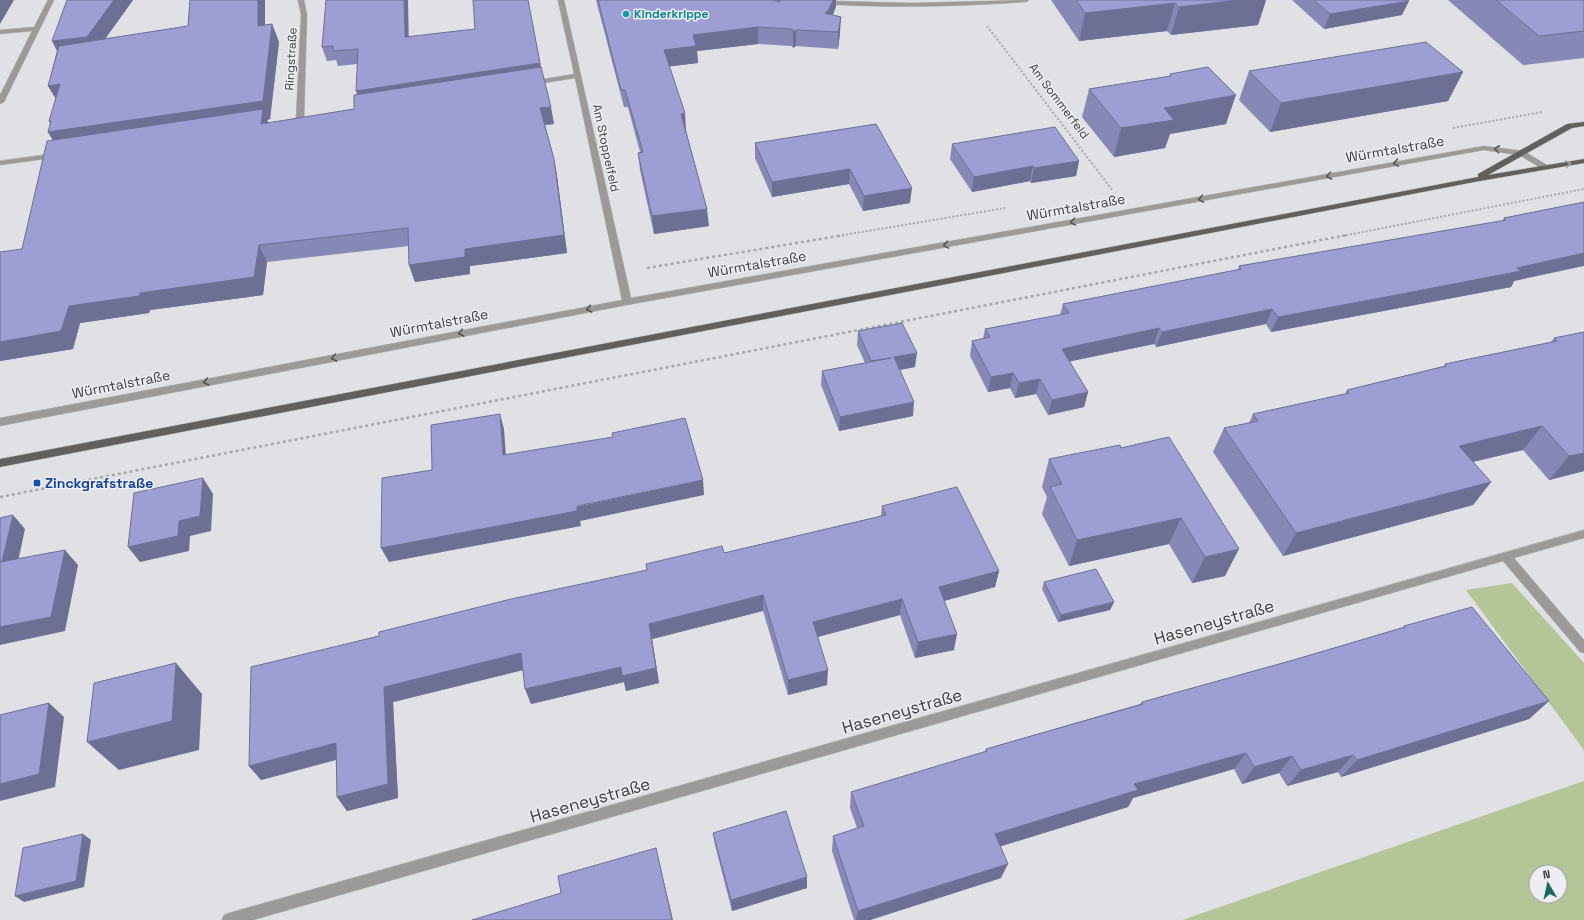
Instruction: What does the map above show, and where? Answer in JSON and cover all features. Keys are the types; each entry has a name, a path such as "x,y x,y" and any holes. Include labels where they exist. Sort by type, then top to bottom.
{"main road":[{"path":"1474,180 1570,126 1584,124"},
{"path":"0,463 1474,180 1584,161"}],"street":[{"path":"0,102 51,0"},
{"name":"Ringstraße","path":"300,119 304,15 301,0"},
{"name":"Am Stoppelfeld","path":"561,0 627,302"},
{"path":"797,0 870,6 951,2 970,4 1026,0"},
{"path":"0,32 36,29"},
{"path":"523,84 577,76"},
{"name":"Würmtalstraße","path":"0,422 627,302 1484,148 1521,153 1546,167"},
{"path":"0,163 63,154"},
{"name":"Haseneystraße","path":"229,920 1584,534"},
{"path":"1506,557 1584,648"}],"path":[{"name":"Am Sommerfeld","path":"970,4 1035,86 1129,212"},
{"path":"1452,128 1545,111"},
{"path":"1104,191 1120,188"},
{"path":"0,497 1584,189"},
{"path":"621,272 1011,206"}],"green space":[{"path":"1512,583 1584,663 1584,750 1466,590"},
{"path":"1584,781 1584,920 1182,920"}],"building":[{"path":"67,0 114,0 87,37 52,41"},
{"path":"190,0 258,0 258,26 272,24 263,101 48,132 51,121 49,121 60,84 48,86 59,46 188,26"},
{"path":"326,0 404,0 405,37 475,29 473,0 528,0 540,63 356,91 358,49 333,51 333,46 322,47"},
{"path":"598,0 773,0 780,2 779,0 833,0 828,11 825,13 841,17 838,32 796,30 793,32 792,29 758,27 693,35 696,46 664,50 685,113 681,114 707,209 652,216 638,153 643,152 625,90 621,90"},
{"path":"1076,0 1238,0 1179,7 1175,3 1085,13"},
{"path":"1314,0 1408,0 1409,1 1330,14"},
{"path":"1496,0 1584,0 1584,31 1539,36"},
{"path":"1426,42 1463,72 1281,103 1249,71"},
{"path":"541,67 551,107 540,108 554,159 564,235 465,249 465,257 409,265 408,228 259,245 254,277 140,293 139,296 69,306 61,331 0,342 0,252 22,249 47,141 263,109 261,124 354,109 354,95"},
{"path":"1208,67 1236,95 1164,108 1174,120 1121,128 1089,89 1171,76 1170,74"},
{"path":"876,124 912,188 864,196 850,169 772,182 755,143"},
{"path":"1055,127 1079,161 1034,168 1033,166 974,177 952,144"},
{"path":"1584,202 1584,253 1517,268 1521,271 1278,317 1272,309 1162,332 1159,328 1062,349 1088,392 1052,400 1040,379 1019,383 1013,373 991,377 972,341 990,337 985,329 1069,313 1063,304 1241,269 1239,266 1506,220 1504,218"},
{"path":"902,323 917,353 894,357 914,402 840,417 822,371 891,358 871,361 858,331"},
{"path":"1584,332 1584,453 1569,456 1542,426 1459,446 1491,482 1296,533 1224,428 1258,421 1253,414 1349,393 1347,390 1446,366 1445,364 1557,341 1554,338"},
{"path":"500,414 503,455 613,437 612,433 685,418 703,480 577,506 577,511 381,548 382,478 432,470 431,425"},
{"path":"1169,437 1239,549 1205,557 1181,518 1077,540 1050,487 1062,484 1049,459 1120,445 1121,448"},
{"path":"203,478 200,516 179,521 178,536 128,547 134,493"},
{"path":"957,487 999,571 939,587 957,634 918,642 902,599 813,622 828,670 788,680 763,595 649,624 656,668 622,676 621,667 525,689 521,653 384,687 388,784 337,797 336,743 249,766 251,667 379,636 379,632 511,599 647,570 646,564 722,546 724,553 886,515 882,506"},
{"path":"13,515 2,562 0,562 0,518"},
{"path":"65,550 51,617 0,627 0,562"},
{"path":"1096,569 1114,602 1061,615 1044,582"},
{"path":"1472,607 1549,701 1357,760 1353,755 1301,770 1292,756 1254,767 1246,753 1134,784 1138,790 995,834 1008,864 858,911 833,836 864,826 851,792 987,751 986,749 1143,704 1142,702 1290,661"},
{"path":"176,663 172,721 87,742 94,683"},
{"path":"49,703 39,774 0,784 0,715"},
{"path":"786,811 807,877 731,900 713,833"},
{"path":"83,834 76,881 15,896 23,848"},
{"path":"656,848 672,920 472,920 561,893 558,876"}],"place":[{"name":"Kinderkrippe","path":"626,14"},
{"name":"Zinckgrafstraße","path":"37,483"}]}
